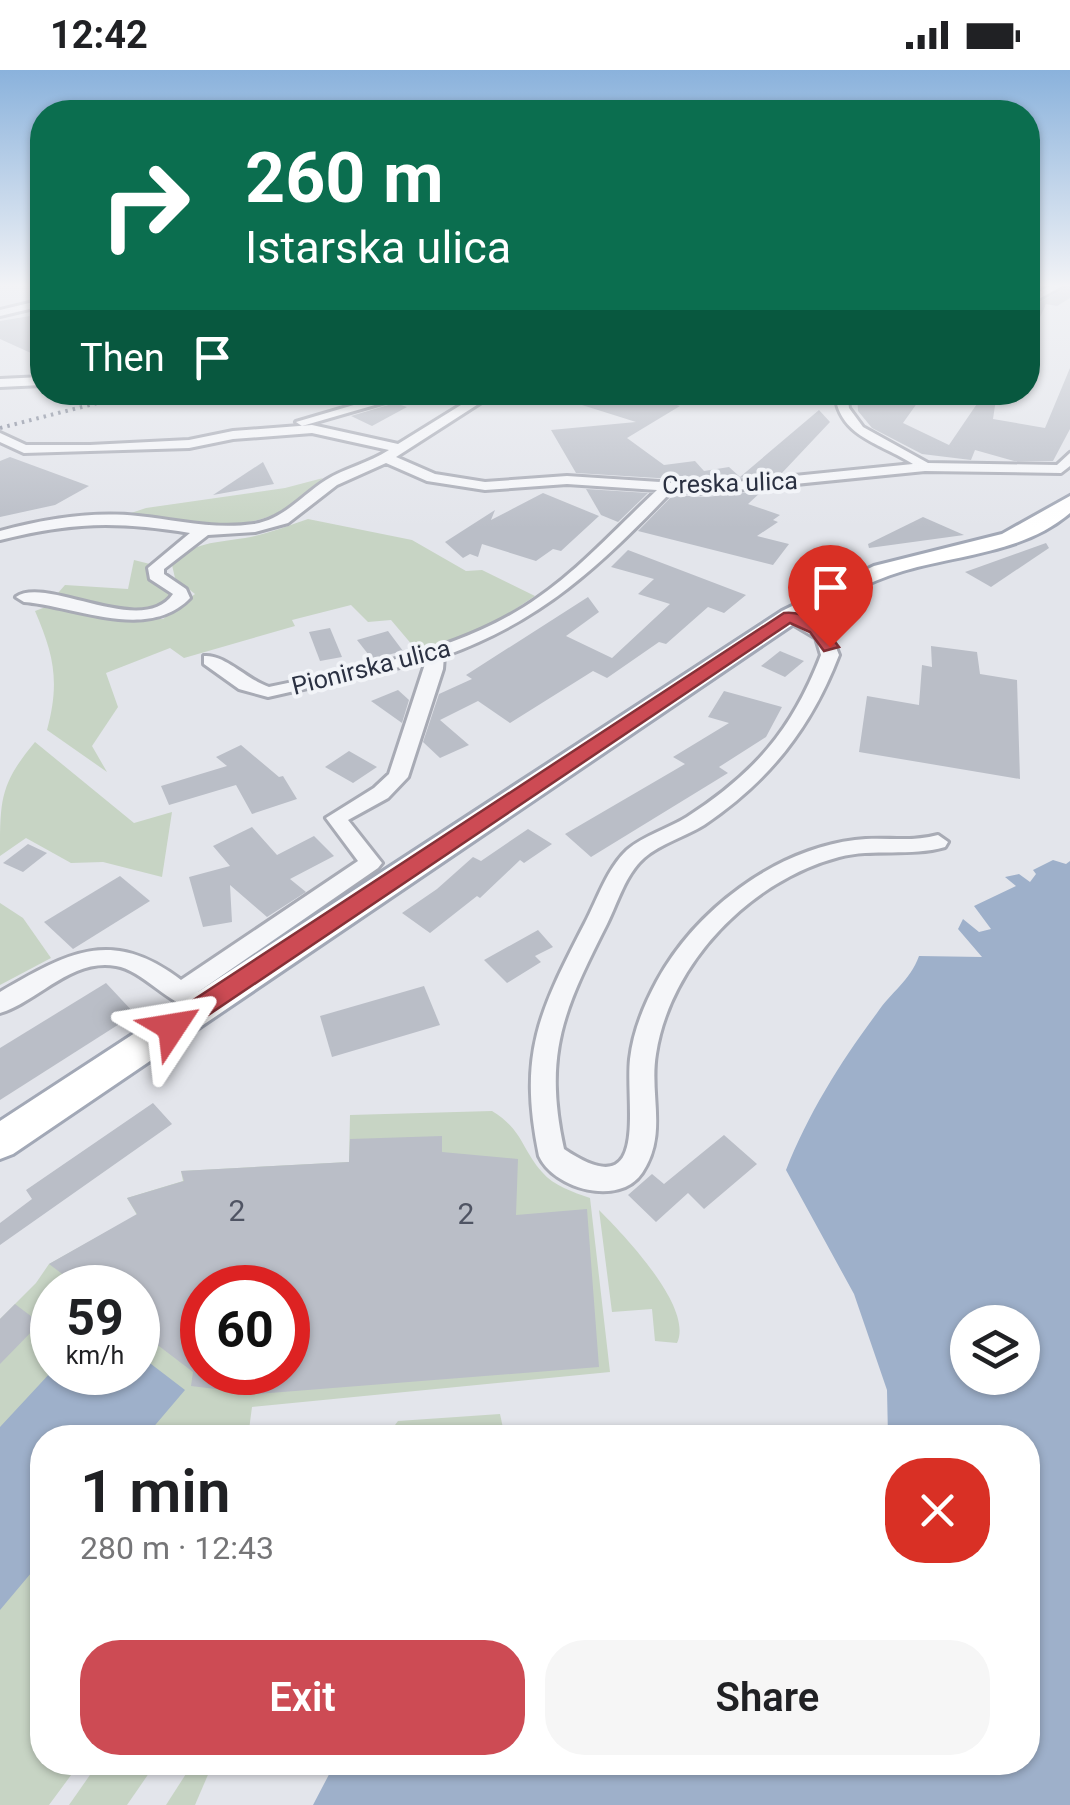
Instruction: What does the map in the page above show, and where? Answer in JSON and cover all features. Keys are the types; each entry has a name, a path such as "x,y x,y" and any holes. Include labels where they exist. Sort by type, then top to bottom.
{"main road":[{"path":"0,1142 191,1000 790,616 869,574 1008,540 1034,529 1070,502"}],"street":[{"path":"0,385 30,383"},
{"path":"290,425 365,405"},
{"path":"0,536 41,525 95,518 230,532 283,520 332,482 386,458 471,405"},
{"path":"840,405 853,427 915,458 925,467"},
{"path":"0,437 24,448 90,450 189,444 233,435 312,429 401,449"},
{"name":"Creska ulica","path":"386,458 432,478 471,486 568,480 666,489 750,486 925,467 1060,469 1070,457"},
{"name":"Pionirska ulica","path":"210,660 244,685 268,692 435,655 488,634 542,602 666,489"},
{"path":"24,597 51,597 88,608 131,614 170,608 182,598 180,592 156,576 156,568 205,531"},
{"path":"790,616 816,629 830,647 826,666 788,742 735,796 638,852 621,871 556,997 540,1054 541,1112 552,1156 594,1183 611,1182 628,1170 638,1153 646,1121 642,1056 654,1014 671,976 709,927 758,890 832,852 880,846 915,850 938,842"},
{"path":"0,1004 54,973 105,955 139,961 191,1000 371,863 336,818 394,785 405,767 404,753 435,655"}],"green space":[{"path":"323,478 285,509 245,523 186,524 131,513 285,488"},
{"path":"308,519 412,540 466,571 482,570 535,596 490,626 419,653 391,620 368,622 351,605 292,620 295,626 184,658 170,648 106,673 118,707 92,746 107,772 47,730 53,669 35,611 51,605 90,617 163,619 195,594 175,578 172,565 188,551"},
{"path":"134,560 154,565 151,580 172,594 175,602 145,609 116,608 58,593 65,585 128,589"},
{"path":"35,742 134,823 172,812 162,877 103,862 71,863 26,838 0,856 4,793"},
{"path":"0,903 23,918 51,958 0,985"},
{"path":"492,1111 516,1132 547,1177 590,1198 610,1372 252,1407 250,1425 30,1425 30,1775 71,1775 49,1805 0,1805 0,1319 30,1289 30,1395 160,1395 160,1265 48,1265 137,1215 127,1198 183,1181 181,1171 349,1162 350,1115"},
{"path":"599,1210 639,1254 666,1292 680,1328 677,1343 655,1341 652,1309 612,1312"},
{"path":"500,1414 502,1425 395,1425 398,1421"},
{"path":"90,1775 148,1775 127,1805 69,1805"},
{"path":"185,1775 208,1775 195,1805 166,1805"}],"water":[{"path":"1053,860 1066,864 1070,861 1070,1805 313,1805 329,1775 1040,1775 1040,1425 888,1425 887,1390 854,1294 786,1170 838,1069 919,956 982,957 958,929 963,919 979,932 991,929 974,906 1016,886 1005,877 1019,874 1030,882 1036,874 1033,870"},
{"path":"160,1371 180,1386 181,1395 155,1425 30,1425 30,1574 0,1610 0,1427 30,1395 160,1395"}],"building":[{"path":"1070,368 1070,429 1053,461 1014,461 975,450 971,460 922,454 872,428 858,405 916,405 903,423 949,445 976,405 995,405 993,419 1045,428"},
{"path":"388,405 407,407 372,426 351,416"},
{"path":"582,405 680,406 627,438 664,465 695,461 704,471 729,467 740,477 819,410 830,422 781,474 706,481 576,473 551,430 636,422"},
{"path":"10,457 89,486 55,505 0,517 0,461"},
{"path":"263,462 274,484 213,495"},
{"path":"586,489 648,493 618,522 601,515"},
{"path":"762,491 748,504 780,515 773,520 778,522 757,536 789,544 773,565 638,531 673,495 706,497"},
{"path":"543,493 599,516 561,551 553,549 536,561 482,544 478,557 470,554 463,558 445,542 495,510 491,520"},
{"path":"923,517 964,535 869,548 868,544"},
{"path":"1046,543 1049,548 991,587 965,572"},
{"path":"628,550 746,595 724,613 708,607 666,644 659,642 607,678 593,671 510,723 478,701 440,720 469,745 440,758 423,742 439,694 472,679 466,675 588,597 599,612 566,636 612,658 670,604 638,594 654,579 611,567"},
{"path":"330,628 342,657 320,661 309,632"},
{"path":"388,631 403,651 372,659 357,640"},
{"path":"931,646 977,652 980,674 1017,680 1020,779 859,752 867,696 919,705 922,665 932,667"},
{"path":"780,651 804,661 785,677 761,666"},
{"path":"398,690 409,700 402,723 371,701"},
{"path":"724,691 782,707 766,737 719,767 728,773 591,857 565,834 685,764 673,757 729,723 708,717"},
{"path":"241,745 279,777 283,776 297,799 252,814 236,785 169,805 161,786 227,766 216,757"},
{"path":"349,751 377,767 353,783 325,767"},
{"path":"252,827 277,855 314,836 334,856 290,879 306,892 267,917 230,885 232,922 203,927 189,877 230,866 213,846"},
{"path":"528,829 552,844 524,863 520,860 480,898 477,896 430,933 402,913 473,857 481,861"},
{"path":"28,844 47,853 23,872 3,863"},
{"path":"120,876 150,901 73,949 44,922"},
{"path":"538,930 553,947 535,956 541,962 507,983 484,960"},
{"path":"106,983 135,1014 0,1100 0,1048"},
{"path":"424,986 440,1025 332,1057 320,1016"},
{"path":"153,1103 172,1124 0,1245 0,1223 32,1199 26,1190"},
{"path":"724,1135 757,1164 704,1209 688,1193 656,1222 628,1195 652,1174 664,1184"},
{"path":"442,1136 442,1152 518,1159 516,1215 587,1209 599,1367 310,1390 310,1265 180,1265 180,1362 160,1347 160,1265 49,1264 137,1214 127,1198 184,1181 181,1171 349,1162 350,1139"},
{"path":"15,1304 30,1315 30,1333 0,1364 0,1319"}],"railway":[{"path":"0,428 89,405"}],"route":[{"path":"172,1027 790,616 816,629 830,647"}]}
